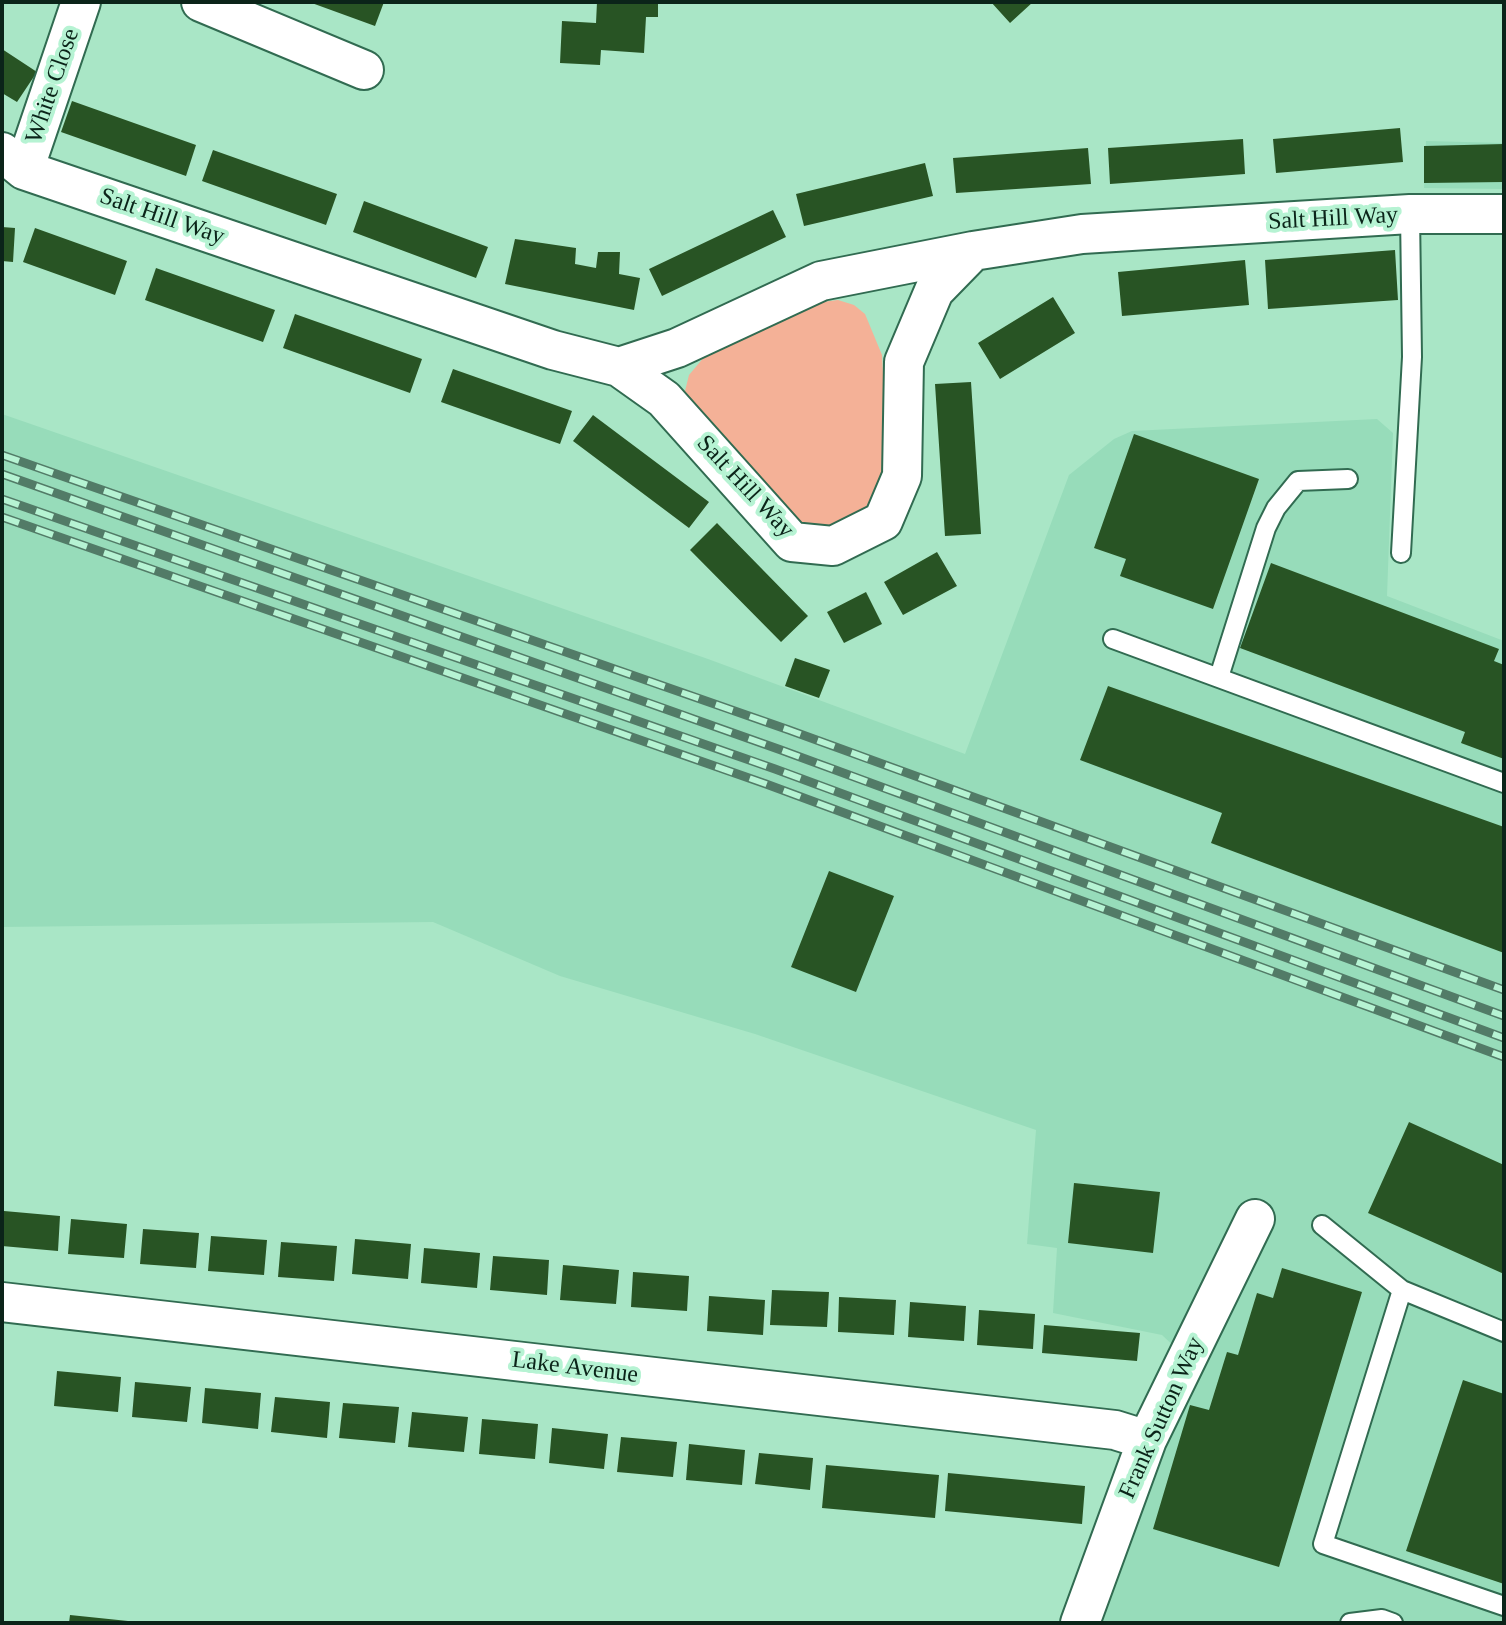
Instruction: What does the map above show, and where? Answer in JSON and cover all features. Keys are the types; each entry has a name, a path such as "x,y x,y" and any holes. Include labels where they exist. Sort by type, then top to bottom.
{"street":[{"name":"White Close","path":"9,165 81,2"},
{"path":"201,2 364,70"},
{"name":"Salt Hill Way","path":"9,165 553,350 619,367 664,399 792,542 833,546 883,521 902,476 904,362 934,291 973,251"},
{"name":"Salt Hill Way","path":"619,367 677,348 821,281 973,251 1082,234 1410,214 1504,214"},
{"name":"Frank Sutton Way","path":"1080,1623 1147,1440 1255,1219"},
{"name":"Lake Avenue","path":"2,1302 1115,1430 1147,1440"}],"lane":[{"path":"1401,553 1412,357 1410,214"},
{"path":"1219,677 1266,528 1276,508 1298,481 1348,479"},
{"path":"1113,639 1504,783"},
{"path":"1322,1225 1402,1290 1504,1332"},
{"path":"1402,1290 1323,1544 1504,1606"},
{"path":"1350,1623 1382,1619 1393,1623"}],"shaded area":[{"path":"1426,141 1504,143 1504,189 1424,188"},
{"path":"838,300 854,305 865,314 882,355 889,487 865,511 825,528 800,525 684,395 689,375 705,356 733,338 814,303"},
{"path":"2,414 708,659 965,754 1069,475 1114,439 1132,431 1377,419 1393,433 1387,596 1504,641 1504,1623 1092,1623 1127,1527 1199,1370 1162,1335 1053,1313 1057,1248 1027,1244 1036,1130 755,1034 560,976 433,922 2,927"}],"building":[{"path":"309,2 384,2 375,26"},
{"path":"597,2 658,2 658,17 646,17 644,53 601,50 600,65 560,63 562,21 596,23"},
{"path":"991,2 1033,2 1010,23"},
{"path":"2,49 37,72 17,102 2,93"},
{"path":"72,101 196,145 186,176 61,132"},
{"path":"1400,128 1403,162 1276,173 1273,139"},
{"path":"1243,139 1245,174 1110,184 1108,148"},
{"path":"1504,144 1504,182 1424,183 1424,146"},
{"path":"1088,148 1091,184 956,193 953,158"},
{"path":"213,150 337,194 326,225 202,181"},
{"path":"925,163 933,196 804,226 796,194"},
{"path":"364,201 488,247 476,278 353,232"},
{"path":"773,210 786,237 662,296 649,269"},
{"path":"2,227 15,228 13,262 2,261"},
{"path":"35,228 127,261 115,295 23,262"},
{"path":"515,239 576,248 575,264 596,268 598,252 620,252 619,274 640,278 634,310 505,284"},
{"path":"1395,250 1398,300 1268,309 1265,260"},
{"path":"1245,260 1249,305 1122,316 1118,272"},
{"path":"156,268 275,310 263,342 145,300"},
{"path":"1053,297 1075,333 1000,379 978,343"},
{"path":"295,314 422,359 410,393 283,348"},
{"path":"453,369 572,411 560,444 441,402"},
{"path":"971,382 981,534 945,536 935,384"},
{"path":"593,415 709,502 689,528 573,441"},
{"path":"1134,434 1259,479 1213,609 1120,576 1126,559 1094,548"},
{"path":"717,523 808,616 781,642 690,550"},
{"path":"937,552 957,586 903,615 884,582"},
{"path":"1271,563 1499,649 1494,661 1504,665 1504,759 1461,743 1465,732 1240,648"},
{"path":"866,592 882,624 844,643 827,612"},
{"path":"795,658 830,670 819,698 785,686"},
{"path":"1108,686 1504,827 1504,953 1211,843 1222,813 1080,760"},
{"path":"829,871 894,896 856,992 791,967"},
{"path":"1409,1122 1504,1165 1504,1274 1368,1213"},
{"path":"1074,1183 1160,1192 1153,1253 1068,1243"},
{"path":"4,1211 60,1216 58,1251 2,1246"},
{"path":"71,1219 127,1224 124,1258 68,1254"},
{"path":"143,1229 199,1233 196,1268 140,1264"},
{"path":"211,1236 267,1240 264,1275 208,1271"},
{"path":"355,1239 411,1244 408,1279 352,1274"},
{"path":"281,1242 337,1246 334,1281 278,1277"},
{"path":"424,1248 480,1253 477,1288 421,1283"},
{"path":"493,1256 549,1260 547,1295 490,1290"},
{"path":"563,1265 619,1270 616,1304 560,1300"},
{"path":"1282,1268 1362,1292 1279,1567 1153,1529 1190,1405 1209,1410 1227,1352 1238,1355 1257,1293 1273,1298"},
{"path":"633,1272 689,1276 687,1311 631,1307"},
{"path":"772,1290 829,1292 827,1327 770,1325"},
{"path":"709,1296 765,1300 763,1335 707,1331"},
{"path":"839,1297 896,1300 894,1335 838,1332"},
{"path":"910,1302 966,1306 964,1341 908,1337"},
{"path":"979,1310 1035,1314 1033,1349 977,1345"},
{"path":"1044,1325 1140,1333 1137,1361 1042,1353"},
{"path":"57,1371 121,1377 118,1412 54,1406"},
{"path":"1463,1380 1504,1394 1504,1584 1406,1551"},
{"path":"135,1382 191,1387 187,1422 132,1417"},
{"path":"205,1388 261,1393 258,1429 202,1423"},
{"path":"275,1397 330,1402 327,1438 271,1432"},
{"path":"343,1403 399,1407 395,1443 339,1438"},
{"path":"412,1412 468,1417 464,1452 408,1447"},
{"path":"482,1419 538,1424 535,1459 479,1454"},
{"path":"552,1428 608,1434 604,1469 549,1463"},
{"path":"621,1437 677,1442 673,1477 617,1472"},
{"path":"689,1444 745,1450 742,1485 686,1480"},
{"path":"759,1453 813,1458 810,1490 755,1484"},
{"path":"826,1465 939,1475 935,1518 822,1508"},
{"path":"948,1473 1085,1486 1082,1524 945,1511"},
{"path":"70,1615 128,1621 128,1623 69,1623"}],"railway":[{"path":"2,455 789,730 1504,990"},
{"path":"2,474 781,750 1504,1016"},
{"path":"2,499 775,769 1504,1038"},
{"path":"2,517 766,784 1504,1057"}]}
